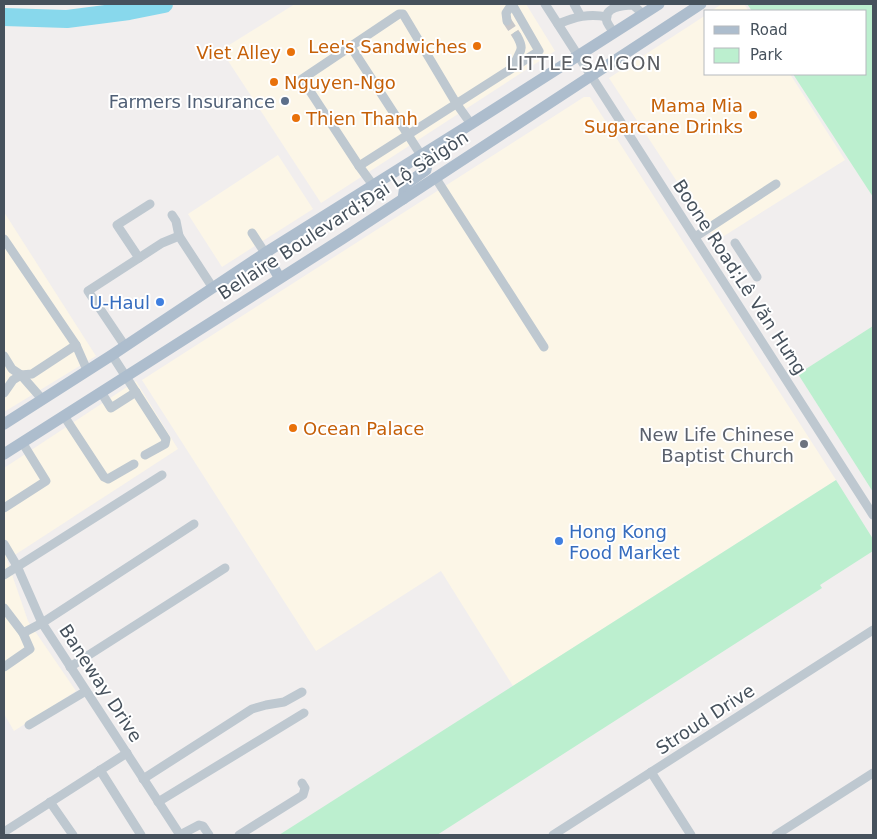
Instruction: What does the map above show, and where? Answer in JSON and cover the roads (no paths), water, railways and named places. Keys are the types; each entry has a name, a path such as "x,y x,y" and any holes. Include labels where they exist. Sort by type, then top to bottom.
{"main road":[{"name":"Bellaire Boulevard;Đại Lộ Sàigòn","path":"4,424 265,253 659,4"},
{"name":"Bellaire Boulevard;Đại Lộ Sàigòn","path":"4,454 403,199 700,4"},
{"path":"403,199 405,185 426,170 427,165 422,155"},
{"path":"265,253 279,277"}],"street":[{"path":"359,166 539,51 512,4 506,13 507,21"},
{"name":"Boone Road;Lê Văn Hưng","path":"545,4 873,515"},
{"path":"574,4 580,15"},
{"path":"614,33 607,22 607,17 610,11 617,6 633,5 643,14"},
{"path":"373,185 302,79 402,13 456,103 471,124"},
{"path":"558,24 580,15 607,17"},
{"path":"514,66 515,60 521,54 522,48 517,36"},
{"path":"351,47 422,155"},
{"path":"435,177 544,347"},
{"path":"695,237 776,184"},
{"path":"139,258 117,225 150,204"},
{"path":"172,215 176,221 179,236 213,288"},
{"path":"252,233 265,253"},
{"path":"125,346 88,290 162,243 179,236"},
{"path":"4,239 76,345 87,370"},
{"path":"735,243 757,277"},
{"path":"4,393 13,380 21,375 32,374 76,345"},
{"path":"112,355 167,442 145,456"},
{"path":"4,356 12,369 21,375 42,400"},
{"path":"101,392 111,408 136,392"},
{"path":"64,416 104,477 108,479 134,464"},
{"path":"4,508 46,481 22,442"},
{"path":"4,575 162,475"},
{"path":"23,633 42,623 194,524"},
{"name":"Baneway Drive","path":"4,544 17,566 42,623 180,835"},
{"path":"70,667 225,568"},
{"path":"4,608 23,633 30,650 4,667"},
{"name":"Stroud Drive","path":"554,835 873,630"},
{"path":"30,725 86,691"},
{"path":"143,779 252,709 284,702 302,692"},
{"path":"158,802 304,713"},
{"path":"9,832 50,802 127,753"},
{"path":"100,770 141,835"},
{"path":"651,772 691,835"},
{"path":"776,835 873,773"},
{"path":"239,835 303,795 305,788 302,783"},
{"path":"50,802 73,835"},
{"path":"180,835 199,826 203,826 209,835"}],"waterway":[{"path":"4,17 67,19 129,11 164,4"}],"tunnel":[{"path":"507,21 517,36"}],"place":[{"name":"Lee's Sandwiches","path":"477,46"},
{"name":"Viet Alley","path":"291,52"},
{"name":"Nguyen-Ngo","path":"274,82"},
{"name":"Farmers Insurance","path":"285,101"},
{"name":"Mama Mia Sugarcane Drinks","path":"753,115"},
{"name":"Thien Thanh","path":"296,118"},
{"name":"U-Haul","path":"160,302"},
{"name":"Ocean Palace","path":"293,428"},
{"name":"New Life Chinese Baptist Church","path":"804,444"},
{"name":"Hong Kong Food Market","path":"559,541"}],"district":[{"name":"LITTLE SAIGON","path":"584,63"}]}
